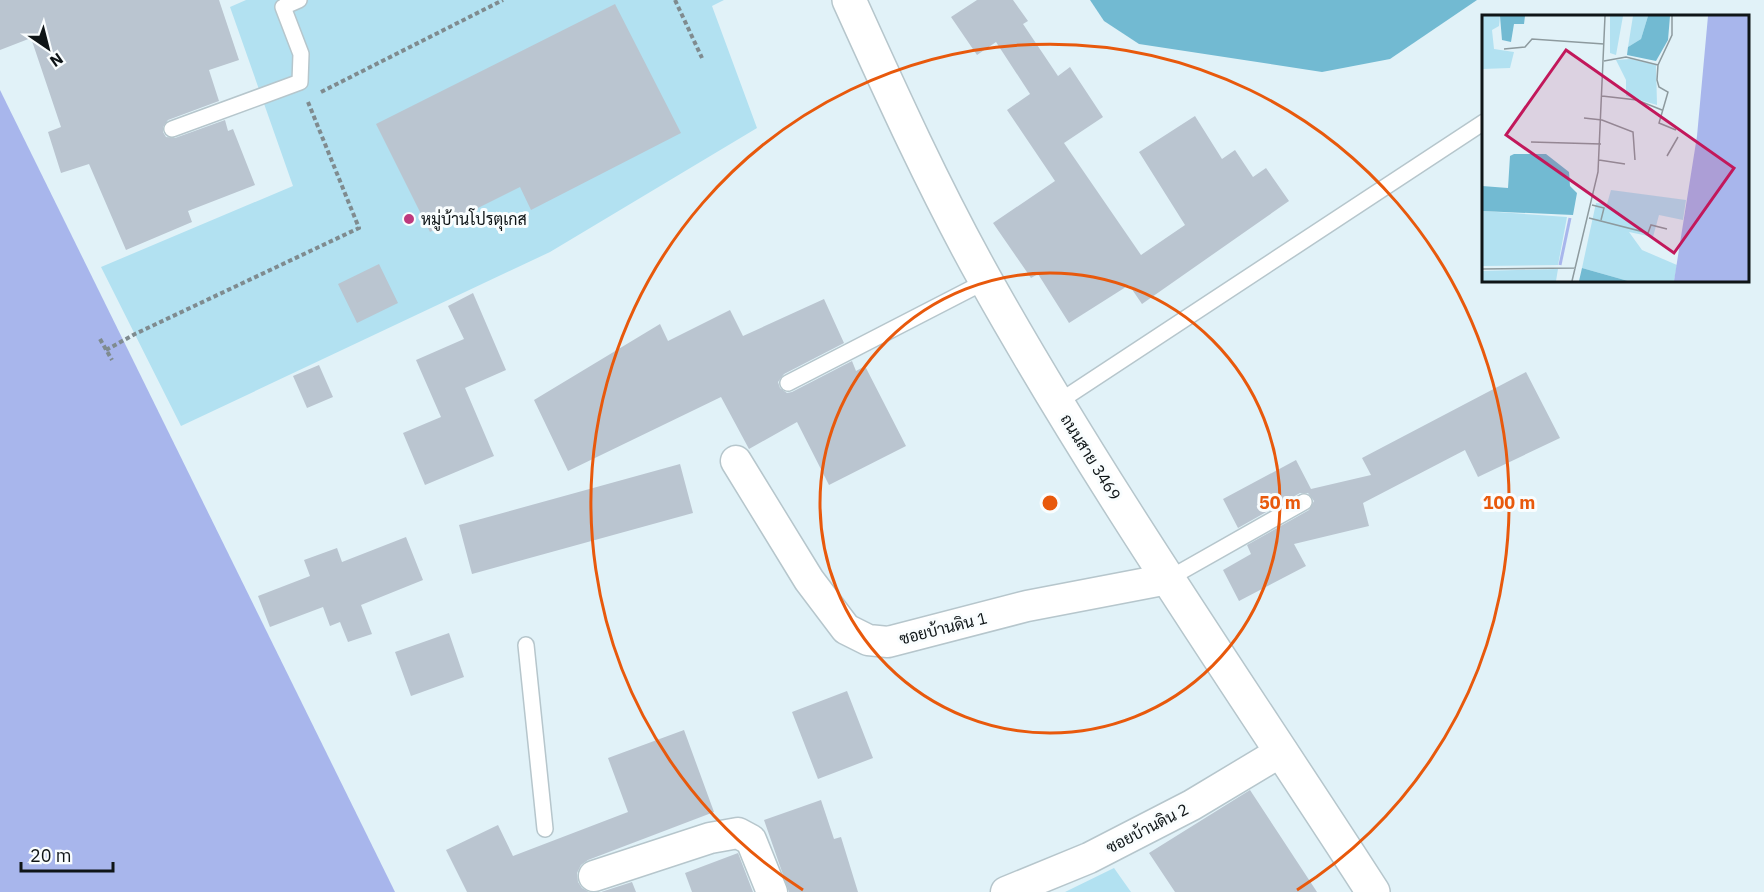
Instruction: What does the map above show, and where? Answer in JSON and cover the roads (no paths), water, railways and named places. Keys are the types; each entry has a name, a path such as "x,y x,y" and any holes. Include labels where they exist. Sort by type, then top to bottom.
{"street":[{"name":"ถนนสาย 3469","path":"849,0 939,194 986,281 1057,403 1168,579 1373,892"},
{"name":"ซอยบ้านดิน 1","path":"736,461 810,580 846,629 868,640 888,642 1027,606 1168,579"},
{"name":"ซอยบ้านดิน 2","path":"1006,892 1089,858 1181,811 1282,751"},
{"path":"594,876 710,838 738,833 751,840 772,892"}],"lane":[{"path":"172,129 300,82 302,54 283,7 300,0"},
{"path":"1057,403 1482,123"},
{"path":"788,383 986,281"},
{"path":"1168,579 1304,502"},
{"path":"526,645 545,829"}],"place":[{"name":"หมู่บ้านโปรตุเกส","path":"409,219"}]}
